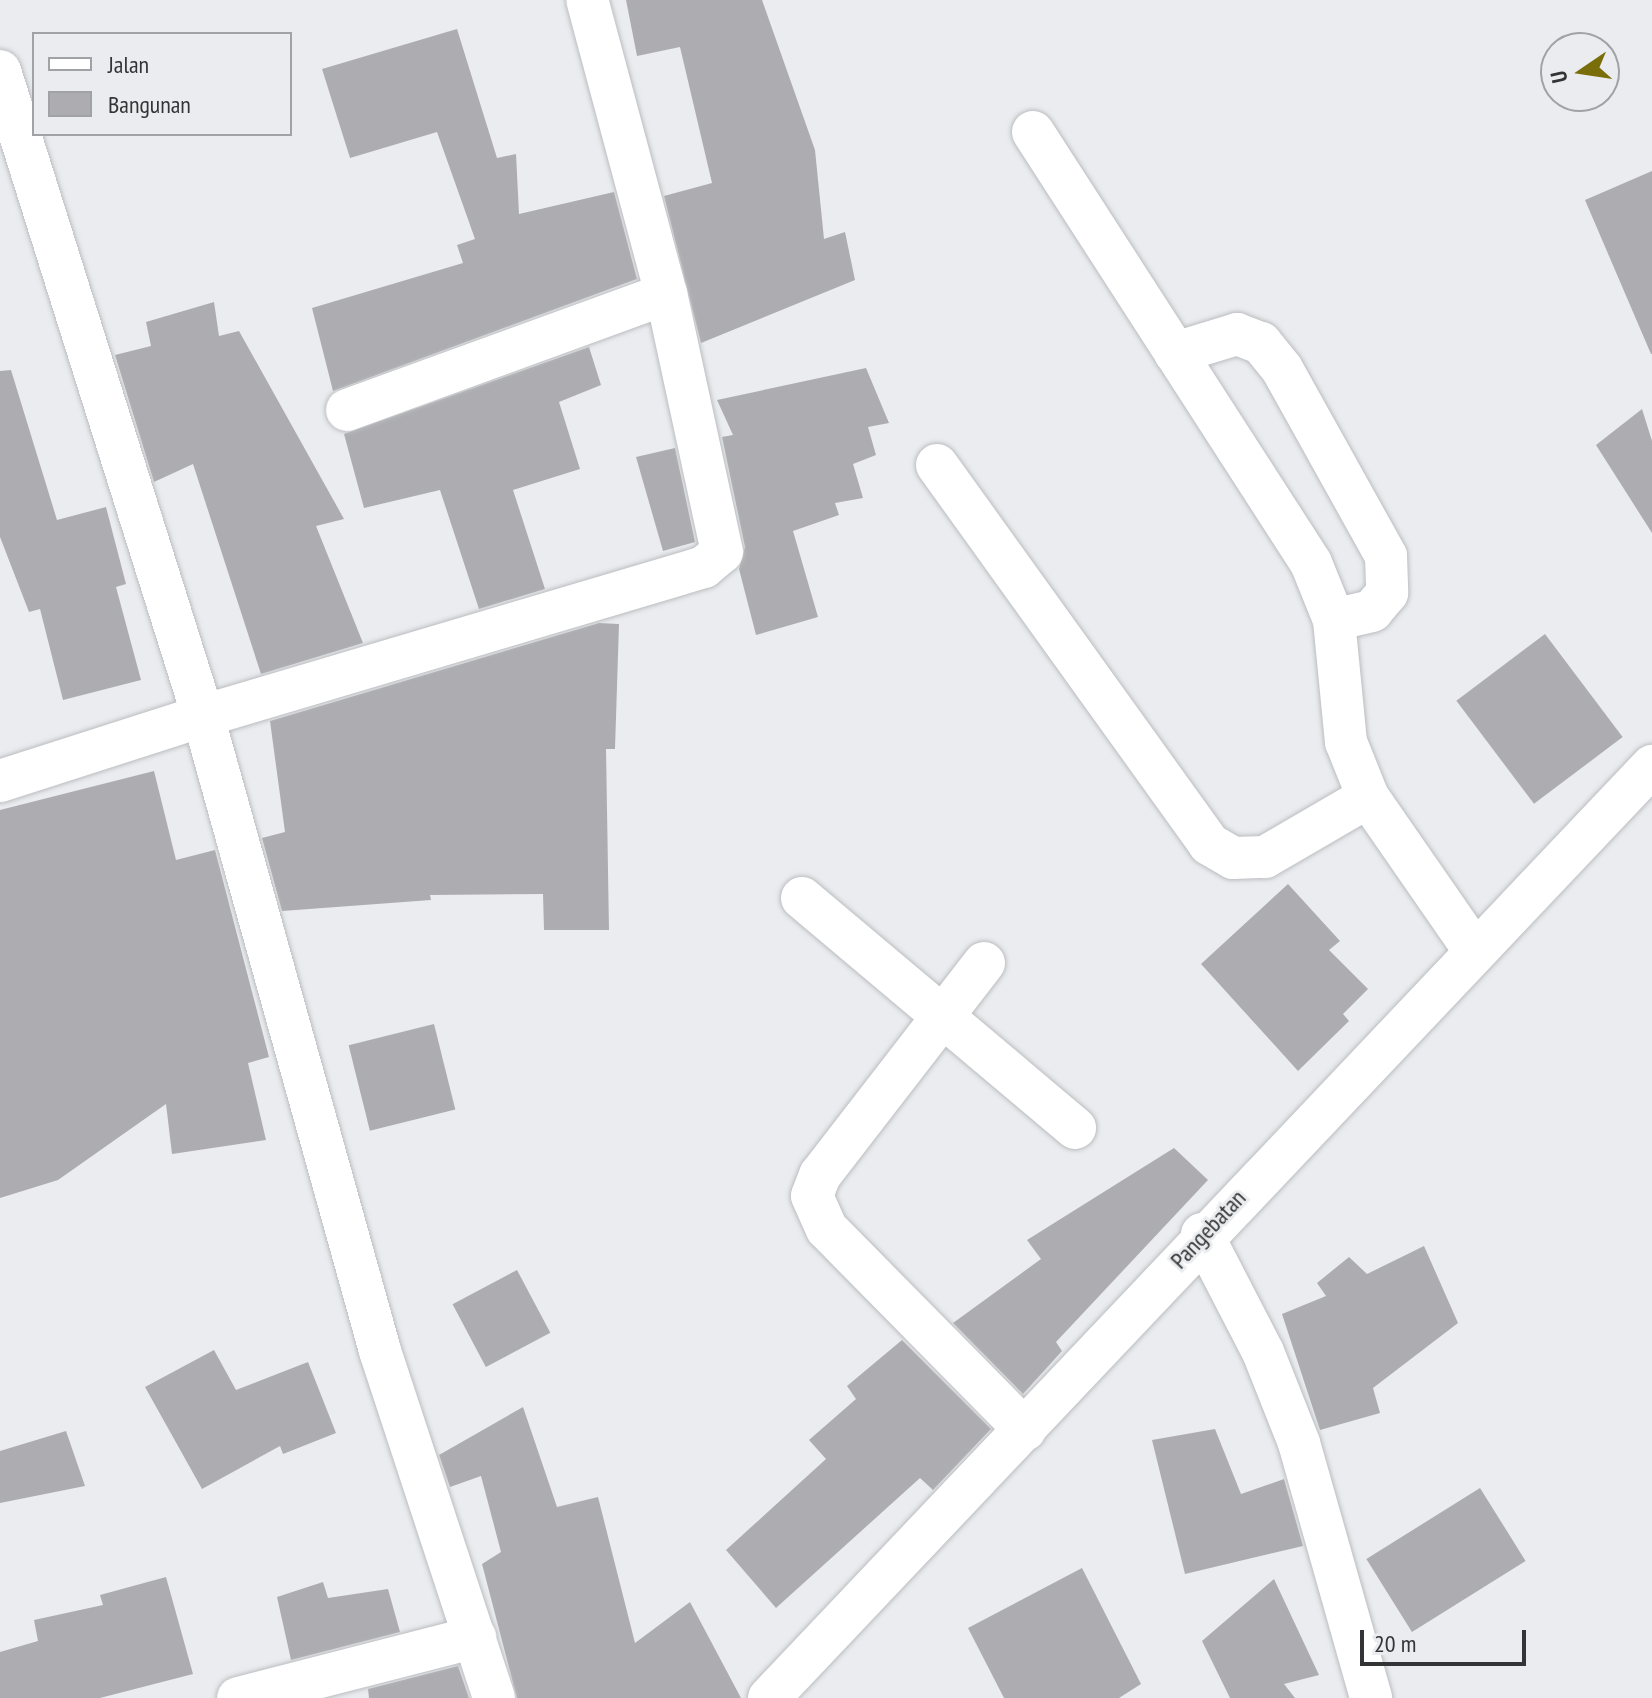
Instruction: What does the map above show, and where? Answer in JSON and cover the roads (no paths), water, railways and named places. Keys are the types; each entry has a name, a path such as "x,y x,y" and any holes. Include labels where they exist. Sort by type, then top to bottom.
{"street":[{"path":"0,781 203,716 716,563 724,542 666,294 587,0"},
{"path":"0,71 203,716 380,1351 494,1698"},
{"path":"1033,132 1311,563 1334,620 1346,742 1368,797 1474,950"},
{"path":"347,410 666,294"},
{"path":"1175,353 1237,334 1261,343 1282,369 1386,556 1387,593 1372,611 1334,620"},
{"path":"937,465 1209,844 1233,858 1265,857 1368,797"},
{"name":"Pangebatan","path":"769,1698 1025,1430 1202,1234 1652,766"},
{"path":"802,898 941,1019 1075,1128"},
{"path":"984,963 820,1175 812,1196 827,1229 1025,1430"},
{"path":"1202,1234 1263,1352 1299,1443 1371,1698"},
{"path":"238,1698 475,1637"}]}
